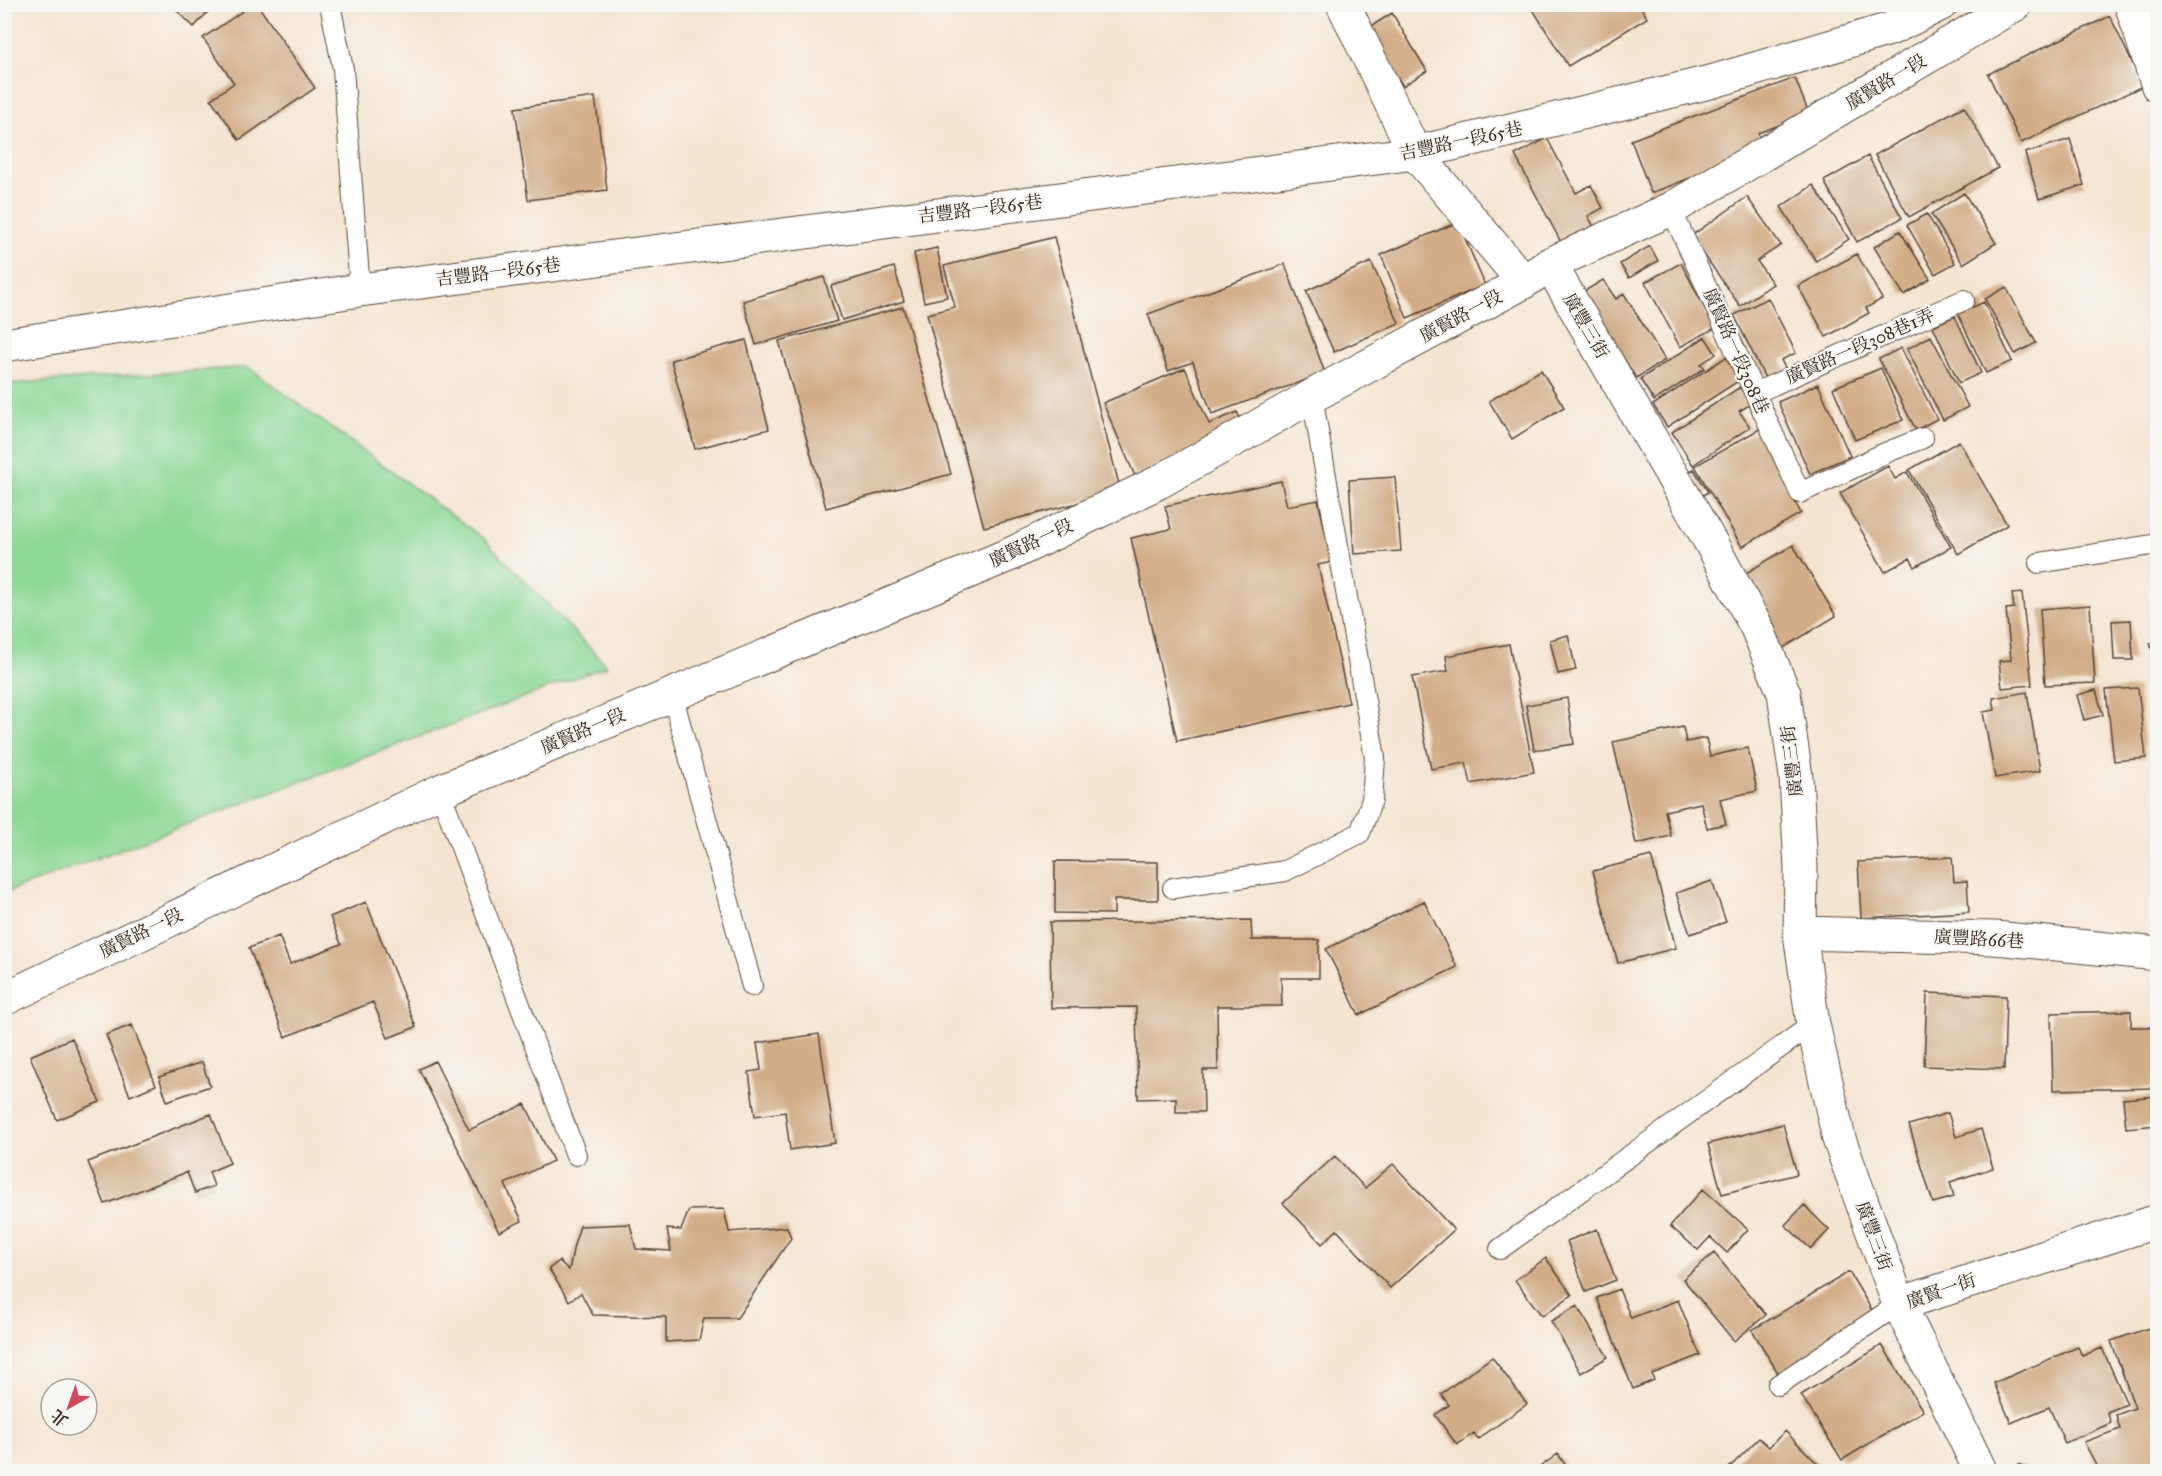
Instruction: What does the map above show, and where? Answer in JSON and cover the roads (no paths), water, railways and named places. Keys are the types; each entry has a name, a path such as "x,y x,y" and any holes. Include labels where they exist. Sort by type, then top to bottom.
{"street":[{"path":"1342,4 1415,153 1524,282"},
{"name":"吉豐路一段65巷","path":"4,345 360,290 1415,153 1714,81 1890,28 1941,4"},
{"name":"廣賢路一段","path":"4,999 440,791 1011,554 1159,482 1312,396 1524,282 1550,264 1671,209 2016,4"},
{"path":"2131,4 2157,86"},
{"name":"廣豐三街","path":"1550,264 1711,543 1757,628 1784,693 1797,789 1801,868 1800,933 1813,1024 1839,1139 1899,1304"},
{"name":"廣豐路66巷","path":"1800,933 1995,938 2157,954"},
{"name":"廣賢一街","path":"1978,1472 1979,1468 1899,1304 2157,1221"}],"lane":[{"path":"330,4 343,69 360,290"},
{"name":"廣賢路一段308巷","path":"1671,209 1800,493 1885,453 1923,438"},
{"name":"廣賢路一段308巷1弄","path":"1755,393 1964,300"},
{"path":"1173,888 1285,871 1360,833 1372,800 1375,758 1312,396"},
{"path":"2039,563 2157,544"},
{"path":"672,694 752,986"},
{"path":"440,791 576,1155"},
{"path":"1500,1249 1813,1024"},
{"path":"1778,1385 1899,1304"}]}
